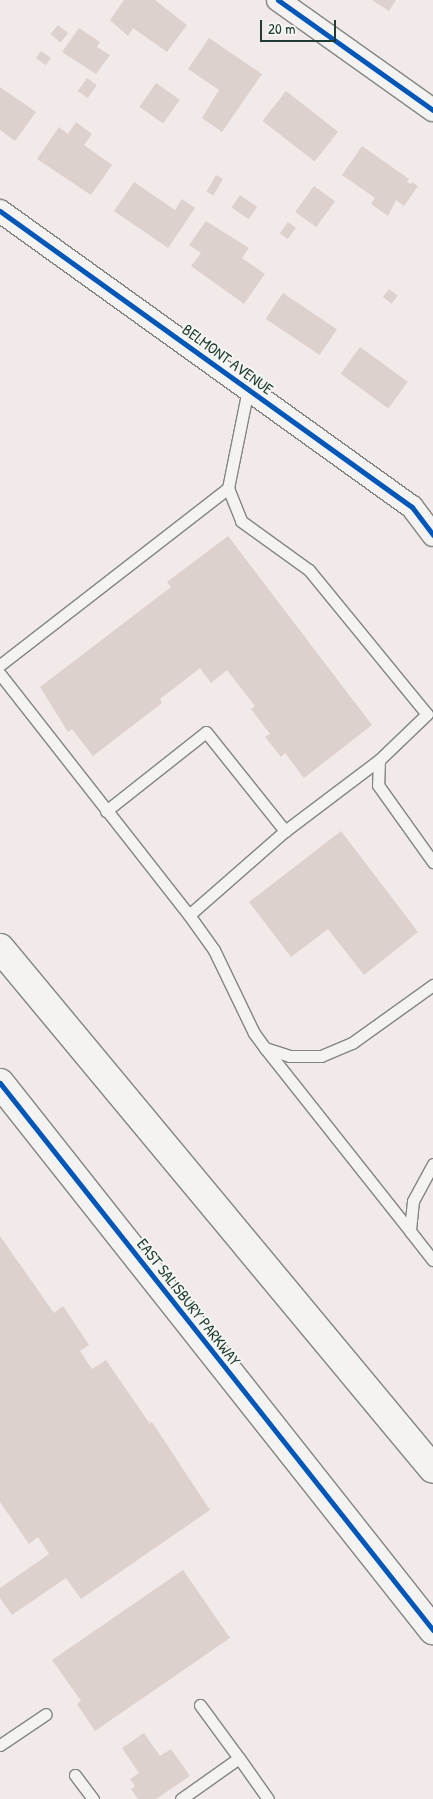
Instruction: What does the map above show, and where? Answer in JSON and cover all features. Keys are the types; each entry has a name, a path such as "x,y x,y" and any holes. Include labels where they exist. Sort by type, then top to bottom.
{"main road":[{"path":"0,948 433,1470"},
{"name":"EAST SALISBURY PARKWAY","path":"0,1083 433,1630"}],"street":[{"path":"278,0 433,110"},
{"name":"BELMONT AVENUE","path":"0,211 412,507 433,534"}],"lane":[{"path":"189,915 285,831 379,760 430,712 309,570 241,521 228,488 248,389"},
{"path":"0,665 228,488"},
{"path":"0,674 189,915 214,950 265,1048 433,1260"},
{"path":"106,811 206,732 285,831"},
{"path":"379,760 378,785 433,862"},
{"path":"265,1048 290,1056 321,1056 352,1043 433,985"},
{"path":"410,1231 413,1201 433,1164"},
{"path":"200,1705 268,1799"},
{"path":"0,1745 46,1714"},
{"path":"181,1799 239,1758"},
{"path":"75,1775 88,1797"}],"building":[{"path":"124,0 155,0 187,25 167,52 133,28 128,36 110,20"},
{"path":"372,0 396,0 389,11"},
{"path":"58,25 68,33 61,43 50,34"},
{"path":"79,28 100,42 97,47 110,55 96,74 62,52"},
{"path":"209,38 262,74 222,132 202,118 219,90 188,69"},
{"path":"41,51 51,58 46,65 36,58"},
{"path":"87,78 97,85 88,98 78,91"},
{"path":"156,83 180,100 163,123 139,107"},
{"path":"0,87 36,112 15,141 0,130"},
{"path":"286,91 338,132 315,162 263,121"},
{"path":"76,122 92,134 84,145 112,165 91,195 37,159 59,127 68,134"},
{"path":"362,146 409,179 407,182 411,184 412,182 418,186 404,206 396,200 388,216 371,204 375,198 342,175"},
{"path":"216,175 223,179 213,195 206,191"},
{"path":"134,182 175,210 182,199 195,208 168,248 114,211"},
{"path":"314,186 335,201 316,227 295,212"},
{"path":"240,195 257,207 249,219 231,207"},
{"path":"206,221 249,248 242,258 265,274 244,304 191,266 201,253 189,245"},
{"path":"288,222 296,228 288,239 280,233"},
{"path":"389,289 398,296 392,304 383,297"},
{"path":"283,293 337,329 320,355 266,319"},
{"path":"360,347 408,382 388,408 341,374"},
{"path":"228,536 372,725 304,778 285,753 281,757 265,737 270,734 251,709 255,706 227,670 211,683 200,668 160,699 162,703 93,756 72,729 68,732 40,687 171,587 167,582"},
{"path":"341,831 418,932 364,975 328,929 291,957 249,902"},
{"path":"0,1236 54,1313 63,1306 89,1345 80,1351 92,1369 106,1360 150,1424 152,1422 210,1510 81,1599 66,1578 12,1615 0,1598 0,1588 49,1554 38,1537 29,1544 0,1502"},
{"path":"183,1570 230,1638 95,1731 77,1704 81,1701 52,1660"},
{"path":"144,1733 160,1756 171,1749 190,1776 156,1799 138,1799 131,1789 135,1786 130,1779 139,1773 122,1748"}],"cycle path":[{"path":"278,0 433,110"},
{"path":"0,211 412,507 433,535"},
{"path":"0,1083 433,1630"}]}
